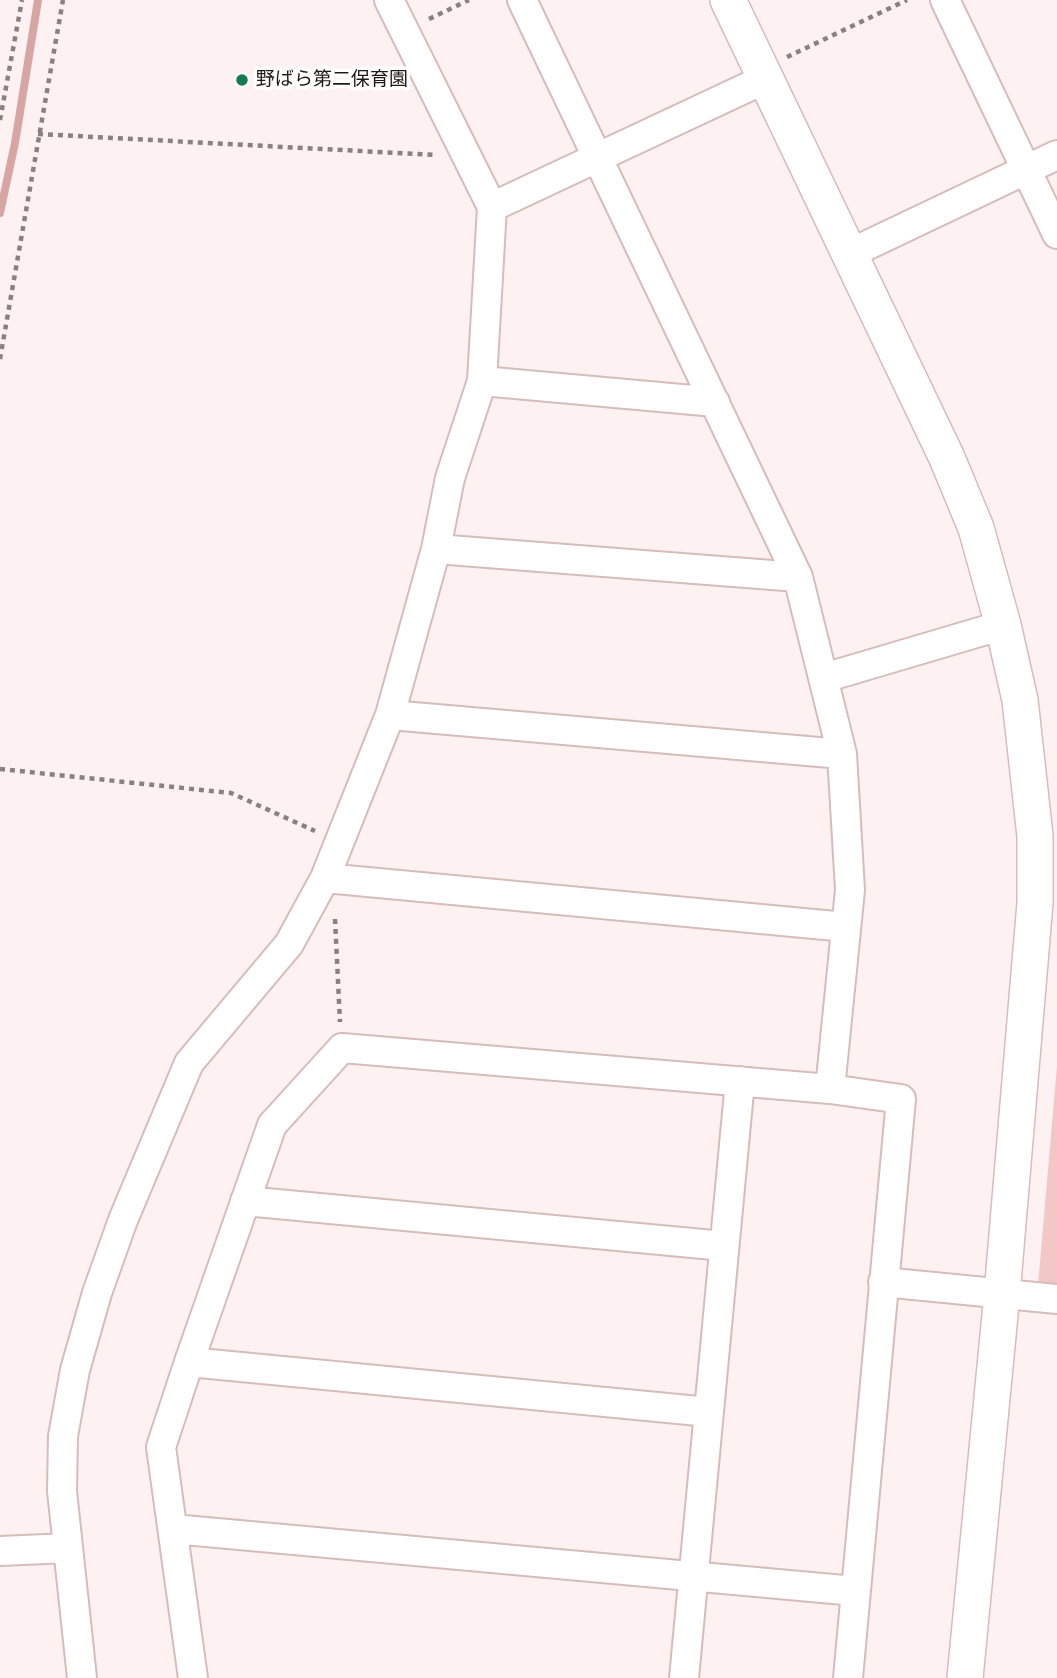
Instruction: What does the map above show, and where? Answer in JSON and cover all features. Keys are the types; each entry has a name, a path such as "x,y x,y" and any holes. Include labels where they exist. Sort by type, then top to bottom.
{"street":[{"path":"82,1678 62,1491 63,1436 75,1370 97,1293 123,1220 189,1063 289,944 325,878 390,715 436,549 450,478 482,381 492,207 388,0"},
{"path":"522,0 798,577 842,754 850,890 830,1089"},
{"path":"728,0 947,458 976,528 1003,625 1020,700 1035,836 1035,903 1002,1294 965,1678"},
{"path":"945,0 1057,234"},
{"path":"492,207 598,158 763,74"},
{"path":"851,253 1057,155"},
{"path":"482,381 715,402"},
{"path":"436,549 798,577"},
{"path":"824,678 1003,625"},
{"path":"390,715 842,754"},
{"path":"325,878 846,927"},
{"path":"193,1678 161,1447 272,1125 342,1048 830,1089 901,1100 848,1678"},
{"path":"684,1678 740,1081"},
{"path":"245,1201 724,1247"},
{"path":"883,1282 1057,1299"},
{"path":"189,1362 709,1412"},
{"path":"173,1529 855,1591"},
{"path":"0,1551 68,1548"}],"path":[{"path":"0,120 22,0"},
{"path":"0,359 63,0"},
{"path":"420,23 469,0"},
{"path":"763,74 907,0"},
{"path":"38,134 448,156 465,149"},
{"path":"0,769 231,793 339,842"},
{"path":"325,878 334,898 342,1048"}],"shaded area":[{"path":"1057,1066 1057,1287 1038,1285"}],"waterway":[{"path":"0,213 15,143 38,0"}],"place":[{"name":"野ばら第二保育園","path":"242,80"}]}
